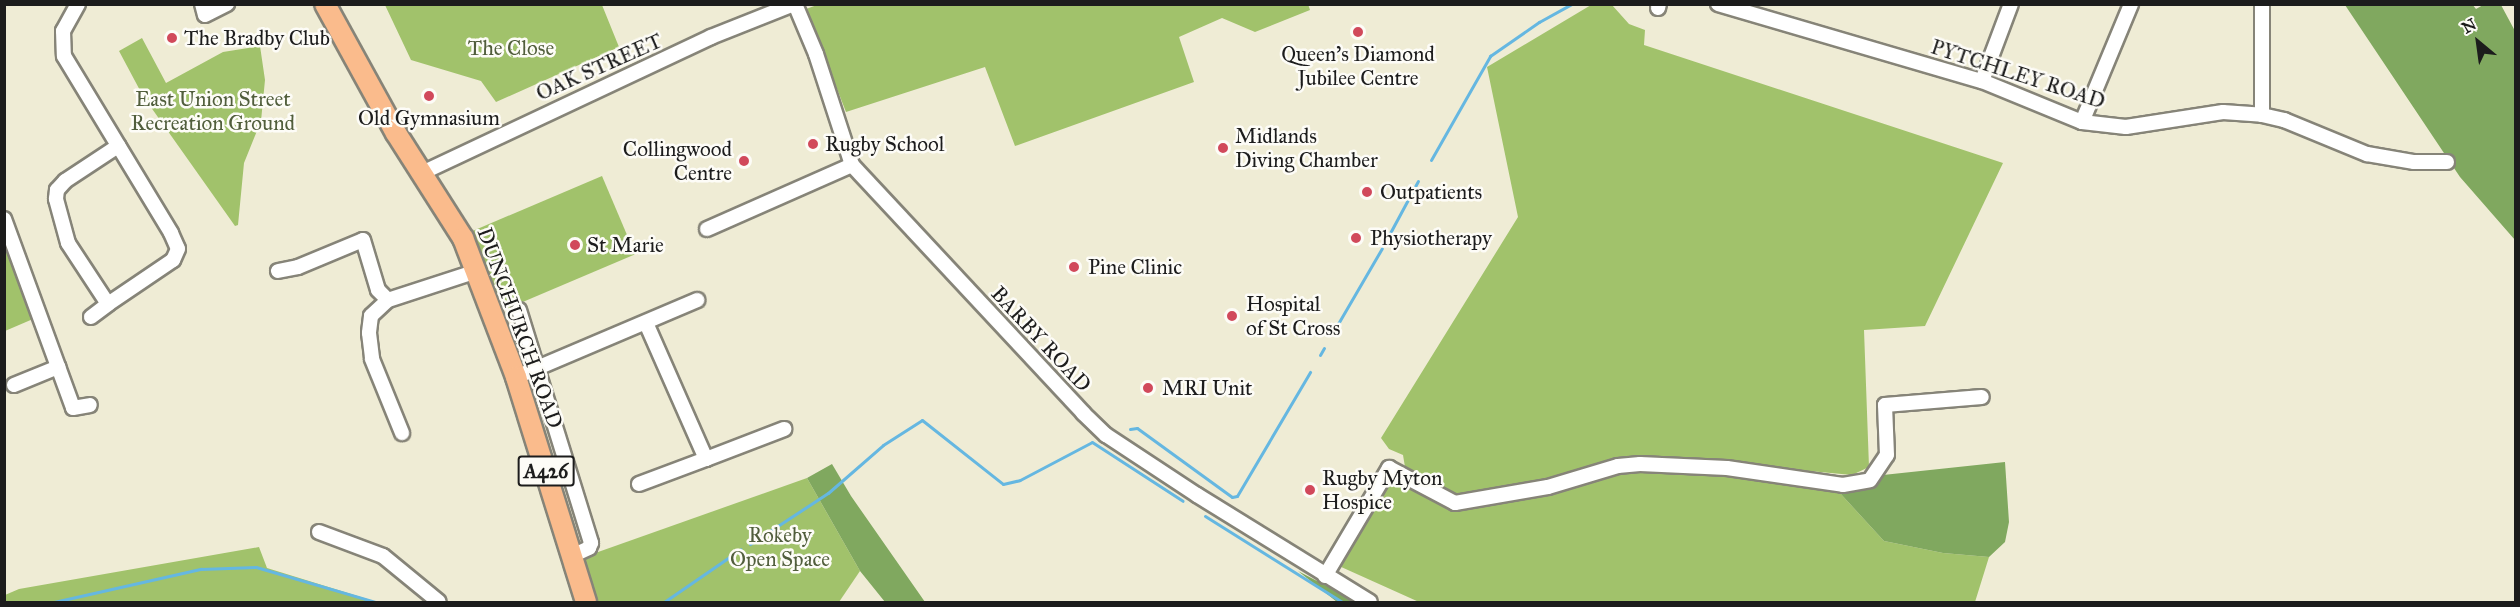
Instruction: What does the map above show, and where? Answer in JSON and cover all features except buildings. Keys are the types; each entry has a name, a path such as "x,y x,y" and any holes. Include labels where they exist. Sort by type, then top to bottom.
{"highway":[{"name":"DUNCHURCH ROAD","path":"325,4 396,133 424,172 463,238 516,378 586,603"}],"street":[{"path":"78,4 63,31 61,47 178,249 173,260 91,317"},
{"path":"202,4 205,15 227,4"},
{"name":"OAK STREET","path":"424,172 711,37 794,4"},
{"name":"BARBY ROAD","path":"794,4 816,54 852,165 1106,435 1324,576 1370,603"},
{"name":"PYTCHLEY ROAD","path":"1718,4 1982,81 2082,122 2126,127 2223,112 2262,115 2284,120 2367,154 2414,162 2447,162"},
{"path":"1982,81 2011,4"},
{"path":"2082,122 2131,4"},
{"path":"2262,4 2262,115"},
{"path":"108,303 68,243 56,199 57,190 65,181 118,146"},
{"path":"706,229 852,165"},
{"path":"4,219 73,408 90,405"},
{"path":"278,271 298,267 363,240 378,290 388,300"},
{"path":"402,433 372,359 369,333 372,316 388,300 477,271"},
{"path":"516,378 697,300"},
{"name":"DUNCHURCH ROAD","path":"518,310 591,543 589,548 572,556"},
{"path":"646,323 706,459"},
{"path":"14,385 58,367"},
{"path":"1324,576 1389,468 1455,504 1548,487 1618,466 1640,464 1727,468 1843,485 1870,480 1887,455 1885,405 1982,397"},
{"path":"639,484 783,429"},
{"path":"319,532 383,556 439,603"}],"green space":[{"path":"1308,4 1310,10 1255,32 1222,18 1179,37 1194,82 1015,146 985,67 846,112 806,9 817,5"},
{"path":"2472,4 2476,9 2483,5 2501,5 2515,31 2515,240 2460,177 2345,5"},
{"name":"The Close","path":"385,5 602,5 619,47 496,102 481,81 411,60"},
{"path":"1591,5 1612,5 1629,24 1645,30 1644,45 2003,163 1925,326 1864,330 1869,467 1852,475 1724,463 1587,471 1460,498 1405,467 1403,455 1389,449 1381,438 1518,217 1487,67"},
{"name":"East Union Street Recreation Ground","path":"142,38 166,83 223,52 260,46 265,80 261,121 244,163 238,225 235,226 143,96 119,51"},
{"path":"602,176 635,254 502,311 469,233"},
{"path":"5,240 33,319 4,331"},
{"path":"2005,462 2009,522 2005,542 1989,557 1943,553 1884,541 1839,492 1868,487 1883,475"},
{"path":"832,464 851,496 925,602 885,602 860,571 807,478"},
{"path":"1632,471 1732,474 1839,492 1884,541 1943,553 1989,557 1975,602 1419,602 1339,566 1383,489 1397,479 1459,511"},
{"name":"Rokeby Open Space","path":"807,478 860,571 839,602 597,602 584,557"},
{"path":"259,547 267,568 377,602 5,602 5,595 19,589"},
{"path":"1298,571 1336,591 1359,602 1337,602"}],"waterway":[{"path":"1431,160 1490,56 1539,22 1572,4"},
{"path":"1390,233 1418,181"},
{"path":"1332,334 1382,248"},
{"path":"1320,355 1324,348"},
{"path":"1130,429 1137,428 1232,497 1237,496 1310,372"},
{"path":"750,544 828,493 883,445 922,420 1003,484 1020,480 1092,442 1183,501"},
{"path":"1205,516 1342,602"},
{"path":"664,602 741,549"},
{"path":"54,602 201,569 256,567 376,602"}],"place":[{"name":"Queen's Diamond Jubilee Centre","path":"1358,32"},
{"name":"The Bradby Club","path":"172,38"},
{"name":"Old Gymnasium","path":"429,96"},
{"name":"Rugby School","path":"813,144"},
{"name":"Midlands Diving Chamber","path":"1223,148"},
{"name":"Collingwood Centre","path":"744,161"},
{"name":"Outpatients","path":"1367,192"},
{"name":"Physiotherapy","path":"1356,238"},
{"name":"St Marie","path":"575,245"},
{"name":"Pine Clinic","path":"1074,267"},
{"name":"Hospital of St Cross","path":"1232,316"},
{"name":"MRI Unit","path":"1148,388"},
{"name":"Rugby Myton Hospice","path":"1310,490"}]}
